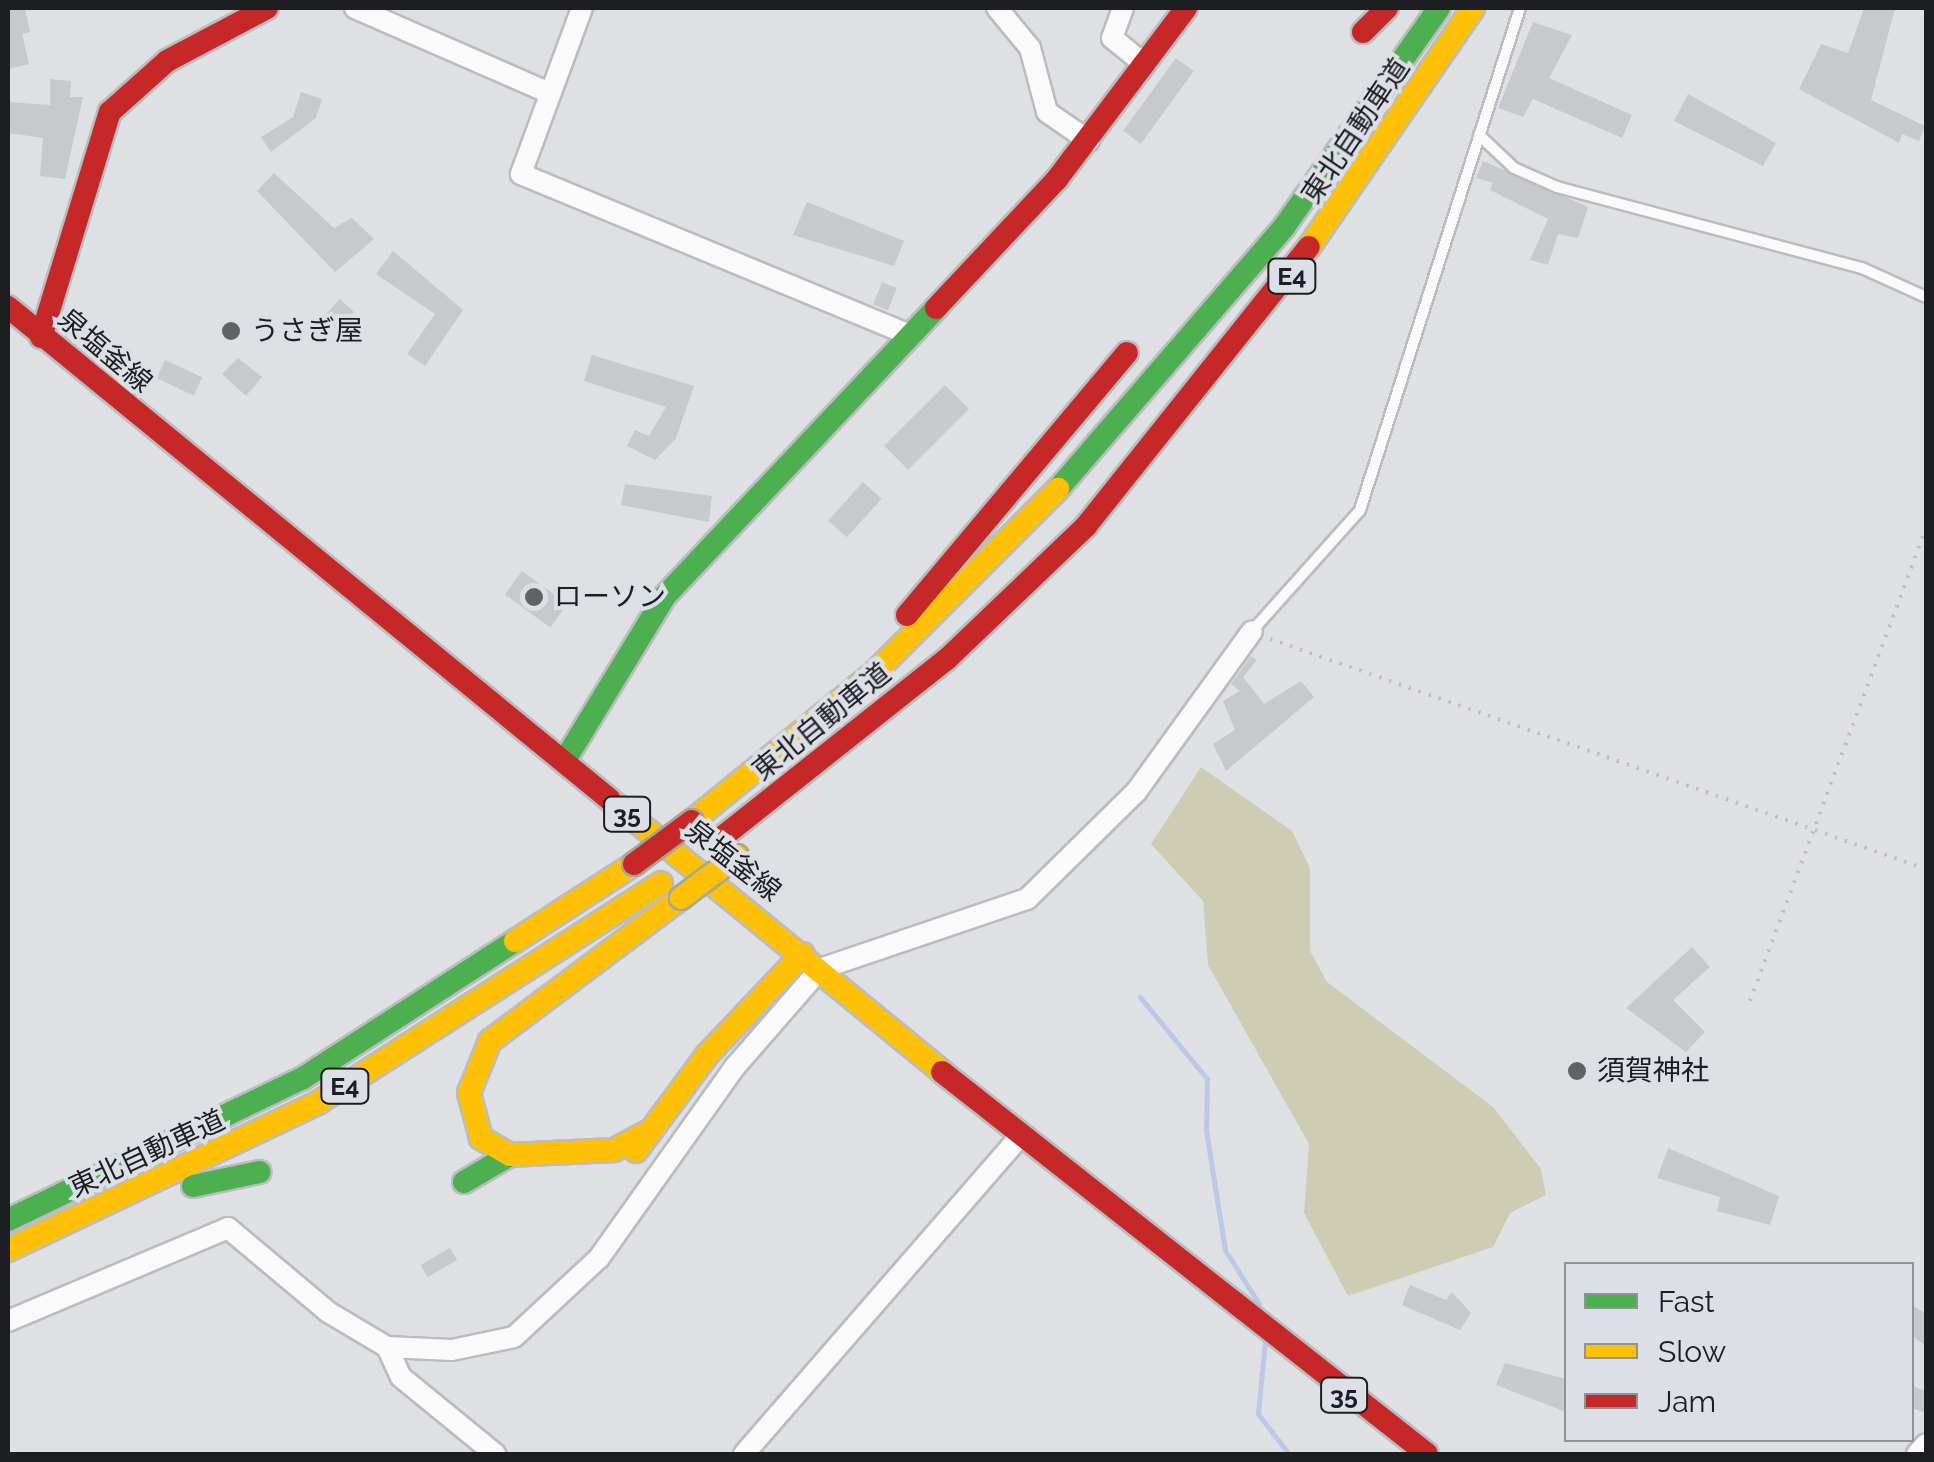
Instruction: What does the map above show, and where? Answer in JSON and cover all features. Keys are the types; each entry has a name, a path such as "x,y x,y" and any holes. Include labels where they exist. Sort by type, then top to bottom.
{"main road":[{"path":"40,337 110,112 168,61 267,8"},
{"path":"566,760 665,596 905,332 1089,141 1186,8"},
{"path":"1371,8 1363,32 1387,8"},
{"name":"東北自動車道","path":"8,1220 304,1078 634,864 761,767 928,624 1160,381 1439,8"},
{"name":"東北自動車道","path":"8,1252 318,1102 661,883 947,659 1086,526 1257,323 1473,8"},
{"name":"泉塩釜線","path":"8,307 40,337 812,961 1246,1320 1427,1454"},
{"path":"761,767 1022,485 1127,353"},
{"path":"504,1164 482,1138 469,1103 490,1041 737,856 952,675 1086,526"},
{"path":"464,1182 504,1164 614,1150 650,1131 812,961"},
{"path":"8,1252 224,1174 260,1172"}],"street":[{"path":"355,8 548,92"},
{"path":"582,8 521,174 905,332"},
{"path":"998,8 1030,48 1048,112 1089,141"},
{"path":"1123,8 1112,38 1144,64"},
{"path":"387,1347 488,1344 538,1320 598,1258 812,961 1026,899 1136,792 1252,631"},
{"path":"744,1454 1020,1136"},
{"path":"8,1321 228,1228 316,1303 387,1347 401,1377 494,1454"},
{"path":"1917,1454 1926,1444"}],"lane":[{"path":"1252,631 1360,510 1520,8"},
{"path":"1480,135 1514,168 1557,187 1862,268 1926,297"}],"path":[{"path":"1750,1001 1810,830 1926,528"},
{"path":"1252,631 1346,673 1926,870"}],"green space":[{"path":"1201,767 1292,831 1310,868 1310,951 1327,982 1493,1107 1541,1169 1546,1195 1510,1213 1493,1247 1348,1296 1304,1213 1309,1144 1208,965 1203,901 1151,844"}],"building":[{"path":"8,8 25,8 30,32 22,34 29,64 8,69"},
{"path":"1864,8 1895,8 1871,100 1925,126 1919,141 1902,134 1899,143 1799,89 1821,44 1848,53"},
{"path":"1533,22 1572,35 1549,78 1632,115 1622,138 1533,99 1523,117 1498,108"},
{"path":"1176,58 1194,71 1141,144 1123,131"},
{"path":"50,79 71,81 70,97 83,97 65,179 40,176 43,138 8,133 8,102 50,105"},
{"path":"301,92 322,99 316,118 271,152 261,137 293,117"},
{"path":"1688,94 1776,143 1763,166 1674,121"},
{"path":"1483,161 1588,207 1578,238 1558,234 1548,265 1530,260 1548,219 1490,190 1493,183 1476,178"},
{"path":"274,173 334,228 352,218 374,239 335,272 257,191"},
{"path":"807,202 904,241 894,266 793,235"},
{"path":"393,251 463,310 425,366 407,354 435,314 376,274"},
{"path":"882,282 897,288 888,310 873,304"},
{"path":"340,299 354,312 337,330 323,317"},
{"path":"592,355 694,386 676,438 655,460 627,446 635,430 649,436 666,407 584,381"},
{"path":"238,358 262,377 246,396 222,374"},
{"path":"165,360 202,377 194,395 157,378"},
{"path":"945,385 969,409 908,470 884,446"},
{"path":"863,482 882,499 847,537 828,521"},
{"path":"625,484 712,496 709,522 621,505"},
{"path":"522,571 567,604 550,627 505,594"},
{"path":"1251,656 1257,660 1243,677 1264,704 1301,681 1314,697 1226,771 1213,744 1235,730 1223,701 1240,691 1231,684"},
{"path":"1692,947 1710,967 1673,1000 1705,1032 1686,1052 1626,1008"},
{"path":"1668,1148 1779,1196 1770,1225 1717,1211 1720,1197 1657,1178"},
{"path":"450,1248 457,1260 428,1277 421,1265"},
{"path":"1410,1285 1446,1300 1452,1292 1471,1313 1460,1330 1402,1305"},
{"path":"1914,1306 1926,1314 1926,1346 1914,1337"},
{"path":"1505,1363 1564,1378 1564,1411 1496,1385"},
{"path":"1914,1387 1926,1391 1926,1413 1914,1409"}],"waterway":[{"path":"1140,997 1207,1079 1206,1130 1225,1250 1259,1304"},
{"path":"1265,1341 1258,1414 1289,1454"}],"traffic: fast":[{"path":"1058,489 1284,227 1439,8"},
{"path":"565,760 665,596 936,308"},
{"path":"8,1220 303,1078 515,941"},
{"path":"464,1182 510,1155"},
{"path":"193,1186 260,1172"}],"traffic: slow":[{"path":"1309,247 1473,8"},
{"path":"692,821 873,674 1058,489"},
{"path":"609,799 942,1072"},
{"path":"681,898 737,856"},
{"path":"515,941 634,864"},
{"path":"8,1250 319,1102 661,883"},
{"path":"650,1131 614,1150 510,1155 481,1138 469,1093 490,1041 681,898"},
{"path":"636,1151 707,1055 803,954"}],"traffic: jam":[{"path":"41,337 110,112 167,61 267,8"},
{"path":"1144,64 1186,8"},
{"path":"1363,32 1387,8"},
{"path":"936,308 1057,179 1144,64"},
{"path":"716,842 947,659 1086,526 1309,247"},
{"path":"8,307 609,799"},
{"path":"907,615 1127,353"},
{"path":"634,864 692,821"},
{"path":"942,1072 1427,1454"}],"place":[{"name":"うさぎ屋","path":"231,331"},
{"name":"ローソン","path":"534,597"},
{"name":"須賀神社","path":"1577,1071"}]}
